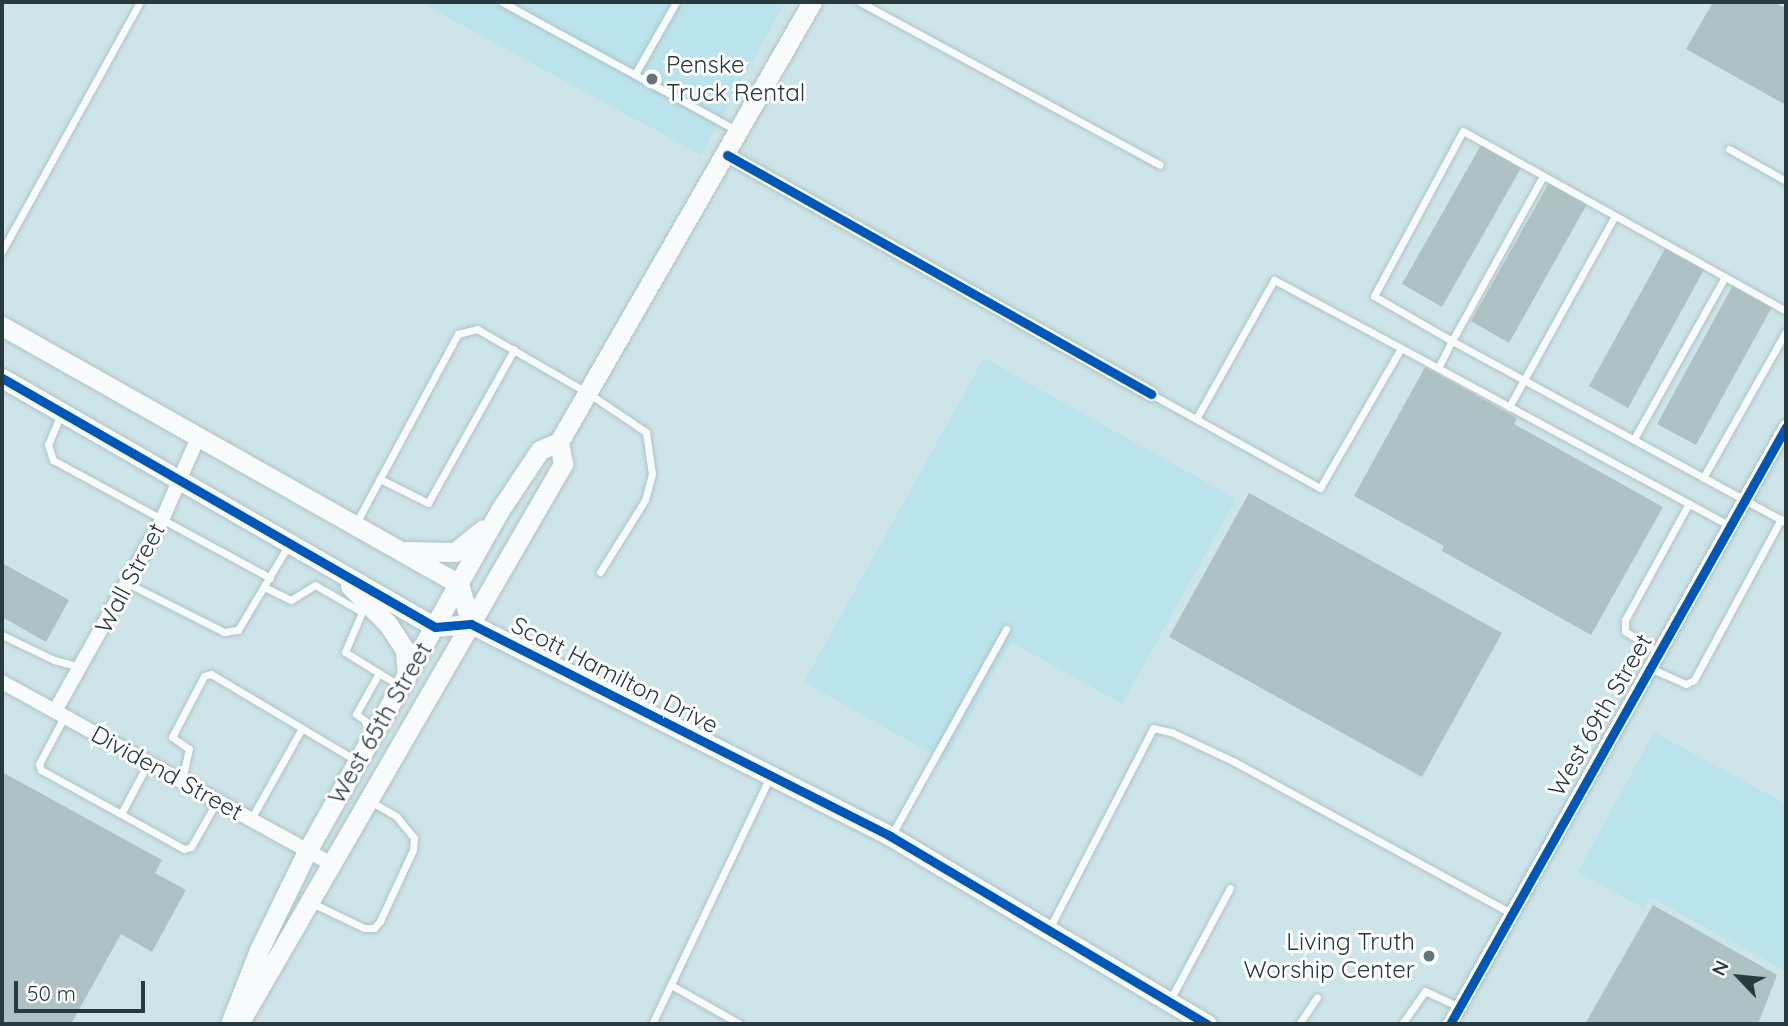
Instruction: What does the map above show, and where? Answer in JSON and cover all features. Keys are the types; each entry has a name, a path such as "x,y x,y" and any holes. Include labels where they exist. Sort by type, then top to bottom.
{"main road":[{"name":"West 65th Street","path":"230,1024 259,950 307,851 500,510 540,450 559,442 727,155 812,2"},
{"path":"2,326 197,440 458,584 471,624"},
{"path":"2,378 326,564 388,624 405,650 404,681"},
{"name":"West 65th Street","path":"239,1024 563,464 559,442"},
{"path":"401,551 455,552 500,510"},
{"path":"367,602 435,626"},
{"name":"Scott Hamilton Drive","path":"435,626 471,624 891,836 1207,1024"}],"street":[{"path":"727,155 1152,394"},
{"name":"West 69th Street","path":"1450,1024 1786,426"},
{"name":"Wall Street","path":"60,714 82,667 162,520 177,478 197,440"},
{"name":"Dividend Street","path":"2,682 333,865"}],"lane":[{"path":"2,251 140,2"},
{"path":"502,2 740,132"},
{"path":"635,74 676,2"},
{"path":"860,2 1160,165"},
{"path":"1650,667 1686,684 1695,680 1784,520 1744,501 1374,296 1463,131 1786,312"},
{"path":"1729,149 1786,181"},
{"path":"1438,368 1544,176"},
{"path":"1509,407 1615,216"},
{"path":"1634,439 1725,277"},
{"path":"1196,419 1274,280 1730,526"},
{"path":"354,526 458,334 477,329 588,393 646,432 652,456 645,500 600,572"},
{"path":"1703,478 1786,331"},
{"path":"1152,394 1324,486 1401,348"},
{"path":"380,478 428,503 514,350"},
{"path":"62,412 48,444 53,460 270,578"},
{"path":"1658,652 1625,631 1625,620 1689,503"},
{"path":"127,583 224,632 239,630 290,543"},
{"path":"264,587 291,600 315,585 367,602 345,652 379,673 404,681"},
{"path":"891,836 1006,629"},
{"path":"2,635 54,660 82,667"},
{"path":"376,729 356,714 379,673"},
{"path":"182,781 189,752 172,737 204,676 211,674 293,719 301,730 358,761"},
{"path":"60,714 39,764 41,770 184,849 191,847 217,801"},
{"path":"1048,931 1153,728 1171,732 1233,761 1511,913"},
{"path":"251,820 301,730"},
{"path":"121,814 148,763"},
{"path":"652,1024 771,775"},
{"path":"311,902 369,930 380,921 413,850 414,838 396,816 370,801"},
{"path":"1170,1001 1230,888"},
{"path":"671,985 735,1023"},
{"path":"1402,1024 1425,991 1459,1007"},
{"path":"1299,1024 1317,997"}],"shaded area":[{"name":"Penske Truck Rental","path":"420,2 785,2 701,155"},
{"path":"984,358 1236,499 1122,704 1011,642 945,761 804,682"},
{"path":"1654,732 1786,804 1786,971 1650,897 1644,908 1578,872"}],"building":[{"path":"1713,2 1773,2 1783,7 1786,2 1786,105 1686,49"},
{"path":"1481,145 1521,168 1442,307 1402,284"},
{"path":"1549,183 1587,204 1509,343 1471,321"},
{"path":"1666,247 1705,268 1628,408 1589,386"},
{"path":"1733,285 1772,307 1696,445 1657,424"},
{"path":"1425,367 1517,418 1514,424 1663,507 1591,635 1442,551 1444,546 1354,496"},
{"path":"1249,493 1502,633 1422,777 1169,637"},
{"path":"2,563 69,600 46,642 2,617"},
{"path":"2,772 162,860 155,873 186,890 152,952 121,934 71,1024 2,1024"},
{"path":"1653,905 1777,975 1758,1024 1585,1024"}],"cycle path":[{"path":"727,155 1151,394"},
{"path":"2,378 435,627 471,624 890,836 1207,1024"},
{"path":"1450,1024 1786,427"}],"place":[{"name":"Penske Truck Rental","path":"652,79"},
{"name":"Living Truth Worship Center","path":"1429,956"}]}
